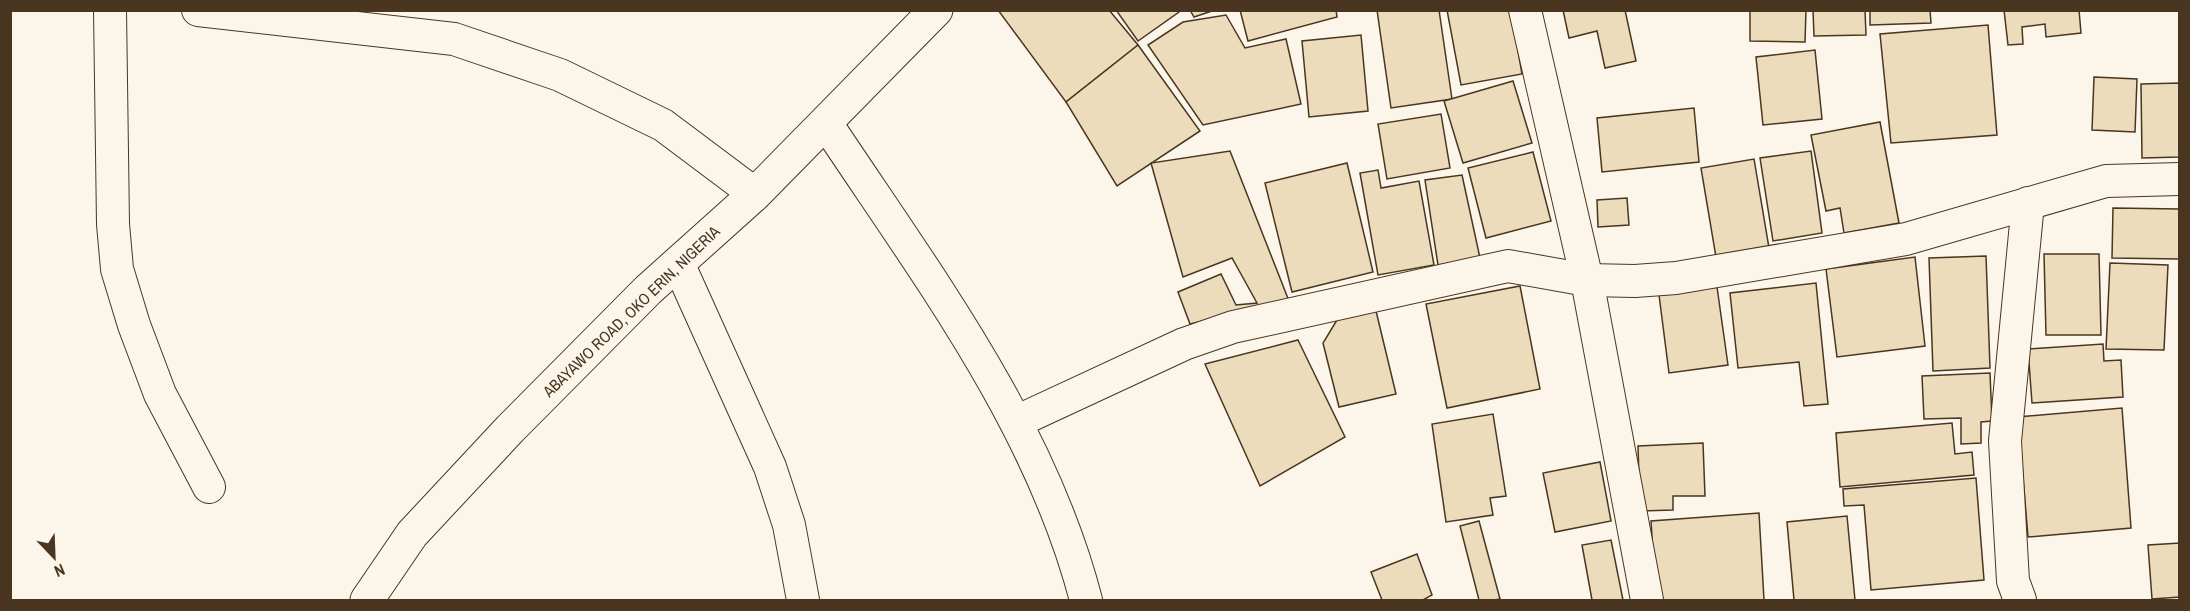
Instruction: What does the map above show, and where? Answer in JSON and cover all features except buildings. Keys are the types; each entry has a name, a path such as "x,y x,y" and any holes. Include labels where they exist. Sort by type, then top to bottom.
{"street":[{"path":"110,10 113,224 117,269 134,325 160,394 208,488"},
{"path":"198,10 454,39 560,75 663,125 755,194"},
{"name":"ABAYAWO ROAD, OKO ERIN, NIGERIA","path":"367,600 412,534 510,429 678,262 755,194 936,10"},
{"path":"1525,10 1587,280 1647,600"},
{"path":"826,123 998,388 1042,473 1074,556 1086,600"},
{"path":"1016,422 1174,348 1233,327 1508,266 1587,280 1635,282 1676,278 1906,240 2106,181 2180,179"},
{"path":"2020,600 2013,581 2005,441 2028,203"},
{"path":"678,262 770,467 789,525 803,600"}]}
